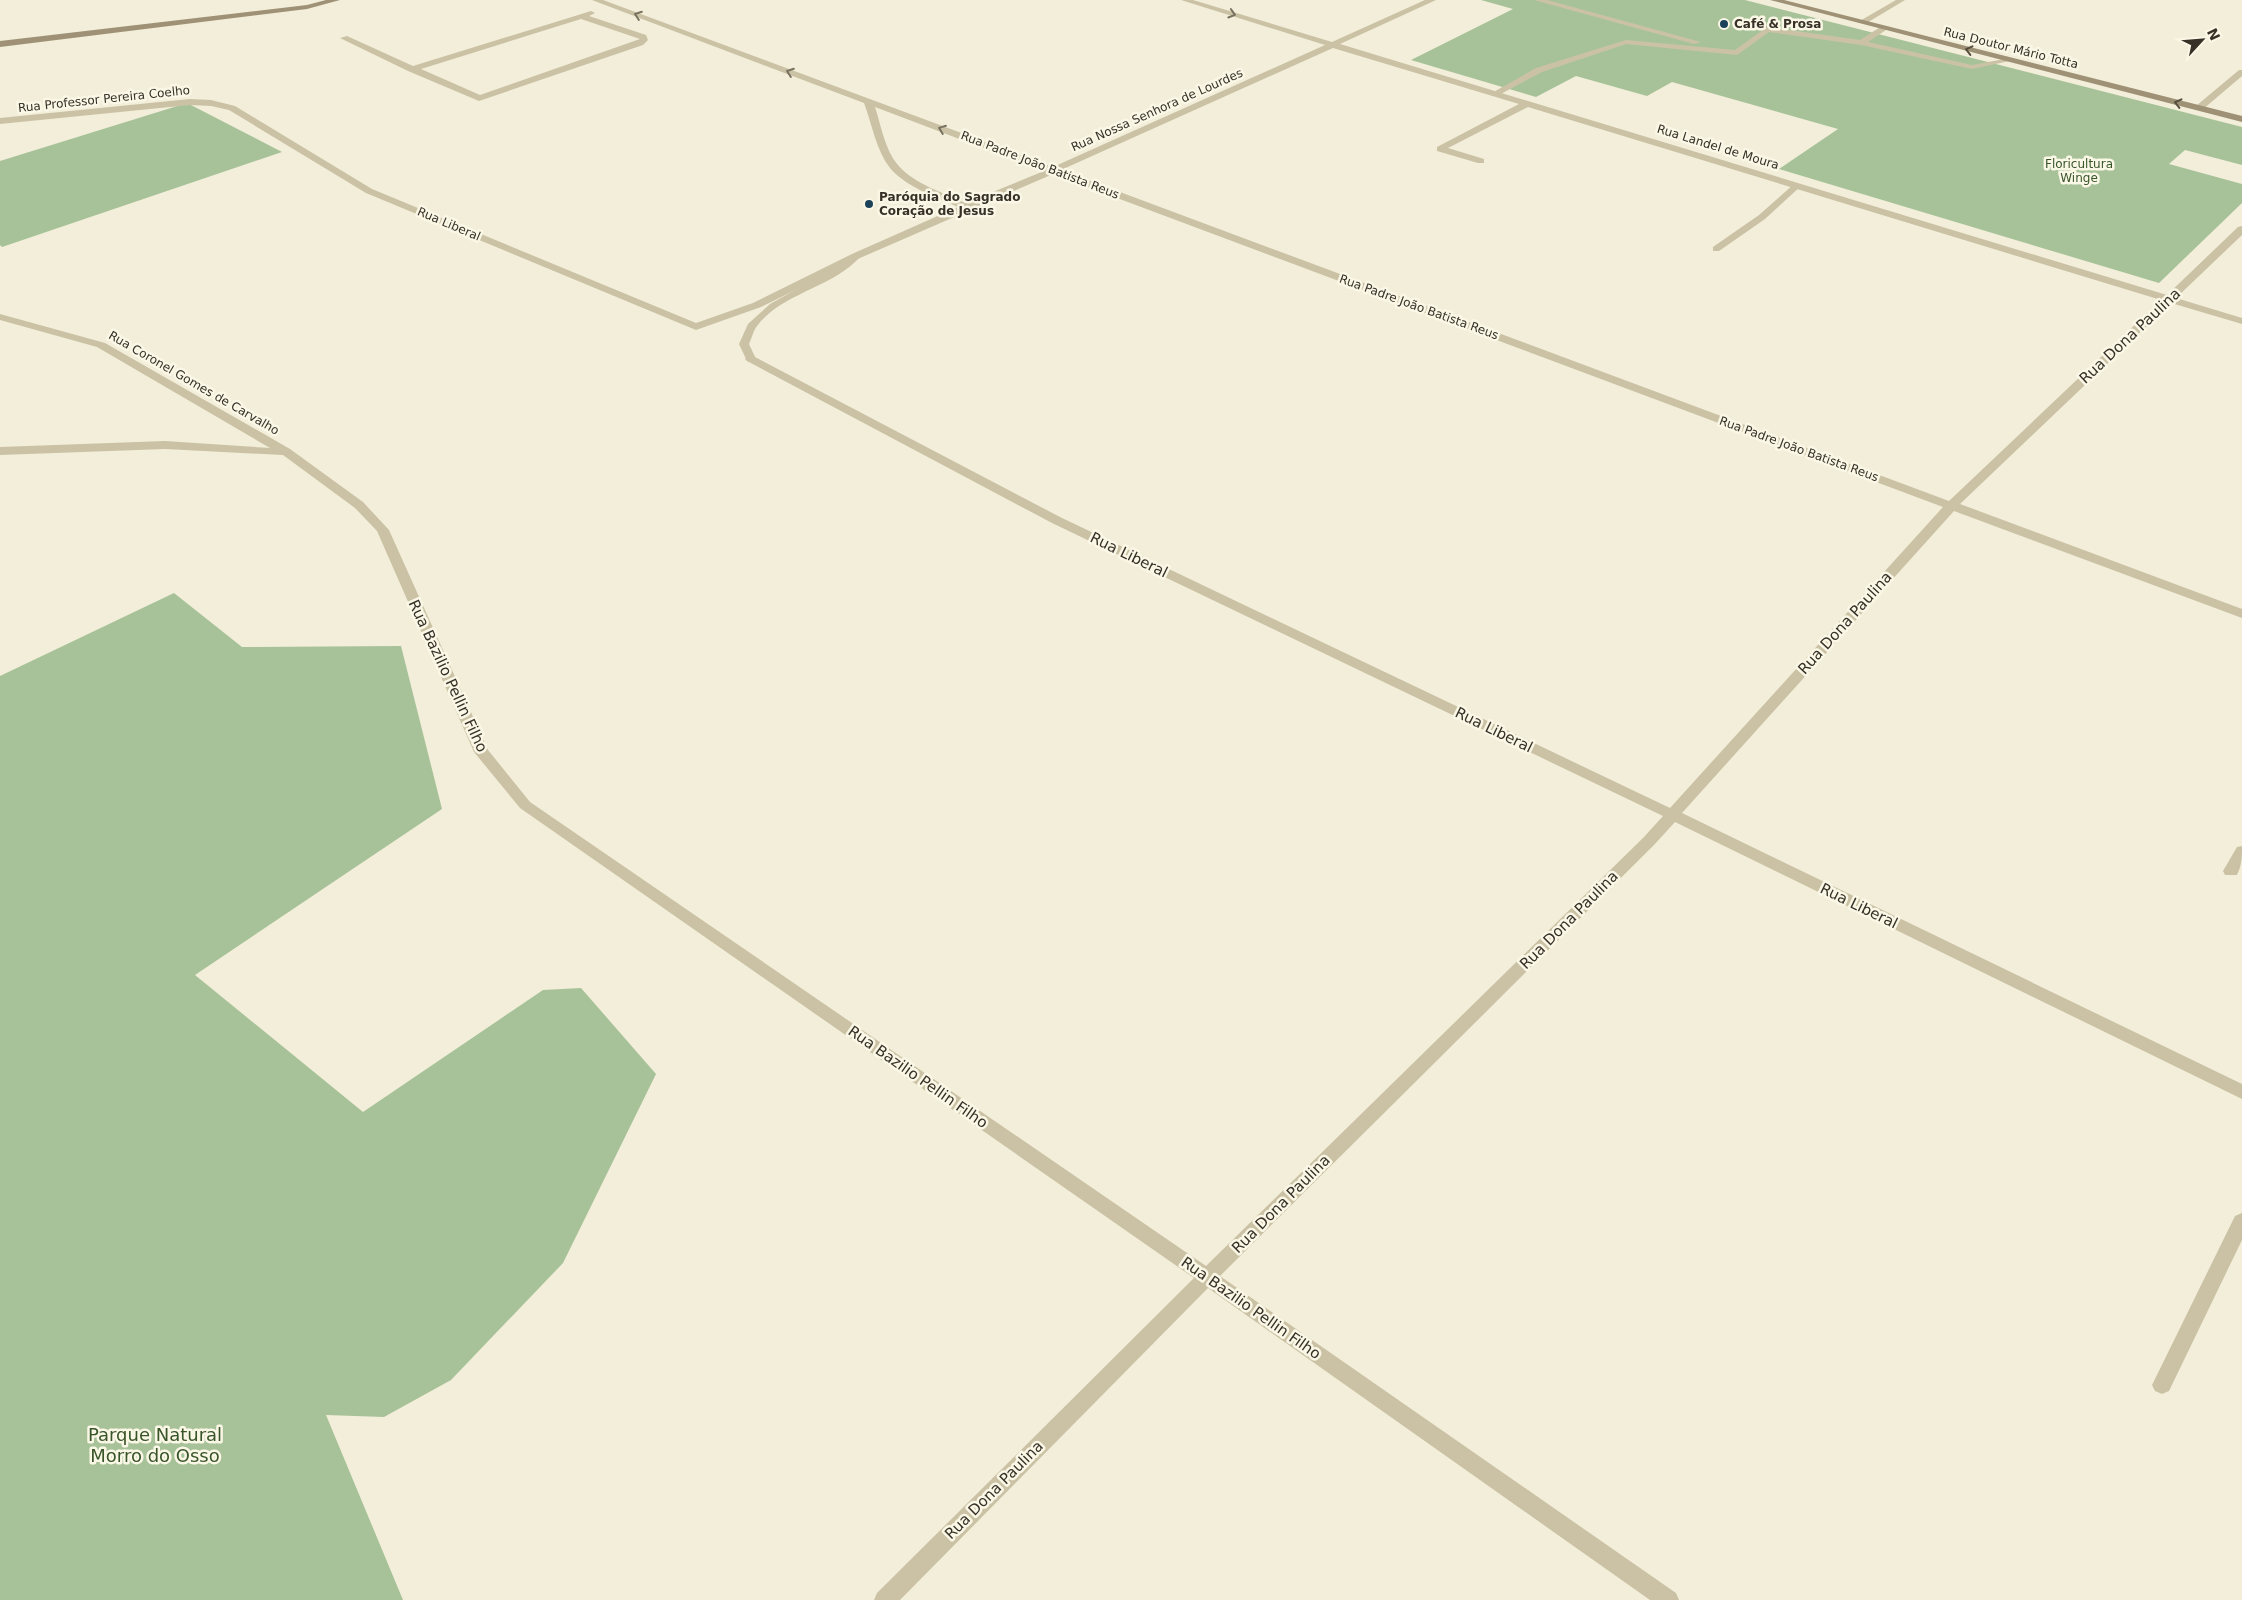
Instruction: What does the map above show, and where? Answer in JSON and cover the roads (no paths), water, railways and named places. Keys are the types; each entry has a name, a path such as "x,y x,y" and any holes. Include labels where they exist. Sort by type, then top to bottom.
{"street":[{"path":"0,44 194,22 308,7 336,0"},
{"name":"Rua Padre João Batista Reus","path":"596,0 2242,614"},
{"name":"Rua Landel de Moura","path":"1186,0 2242,321"},
{"name":"Rua Nossa Senhora de Lourdes","path":"696,327 757,304 856,256 1054,170 1432,0"},
{"name":"Rua Doutor Mário Totta","path":"1774,0 2242,119"},
{"path":"411,69 613,6"},
{"path":"344,38 479,98 485,98 644,40 643,37 581,16"},
{"path":"868,101 890,159 896,169 933,192 966,207"},
{"name":"Rua Professor Pereira Coelho","path":"0,121 190,102 211,103"},
{"name":"Rua Liberal","path":"211,103 232,108 369,191 696,327"},
{"path":"1481,161 1440,149 1527,104"},
{"name":"Rua Dona Paulina","path":"885,1600 1207,1277 1673,815 1951,506 2242,229"},
{"name":"Rua Coronel Gomes de Carvalho","path":"0,317 101,345 286,452"},
{"name":"Rua Liberal","path":"751,359 1056,520 1673,815 2242,1092"},
{"path":"0,451 165,445 286,452"},
{"name":"Rua Bazilio Pellin Filho","path":"286,452 359,505 383,530 481,752 525,804 1207,1277 1668,1600"},
{"path":"2231,871 2242,851"},
{"path":"2162,1385 2242,1221"}],"lane":[{"path":"1538,0 1737,53"},
{"path":"1862,22 1901,0"},
{"path":"1861,43 1885,28"},
{"path":"1494,94 1539,70 1626,42 1737,53 1767,29 1861,43 1972,67 2010,60"},
{"path":"2199,108 2242,72"},
{"path":"1716,249 1762,217 1798,186"},
{"path":"751,359 744,344 752,326 768,310 845,267 856,256"}],"place":[{"name":"Café & Prosa","path":"1724,24"},
{"name":"Paróquia do Sagrado Coração de Jesus","path":"869,204"}],"park label":[{"name":"Floricultura Winge","path":"2079,171"},
{"name":"Parque Natural Morro do Osso","path":"155,1445"}]}
